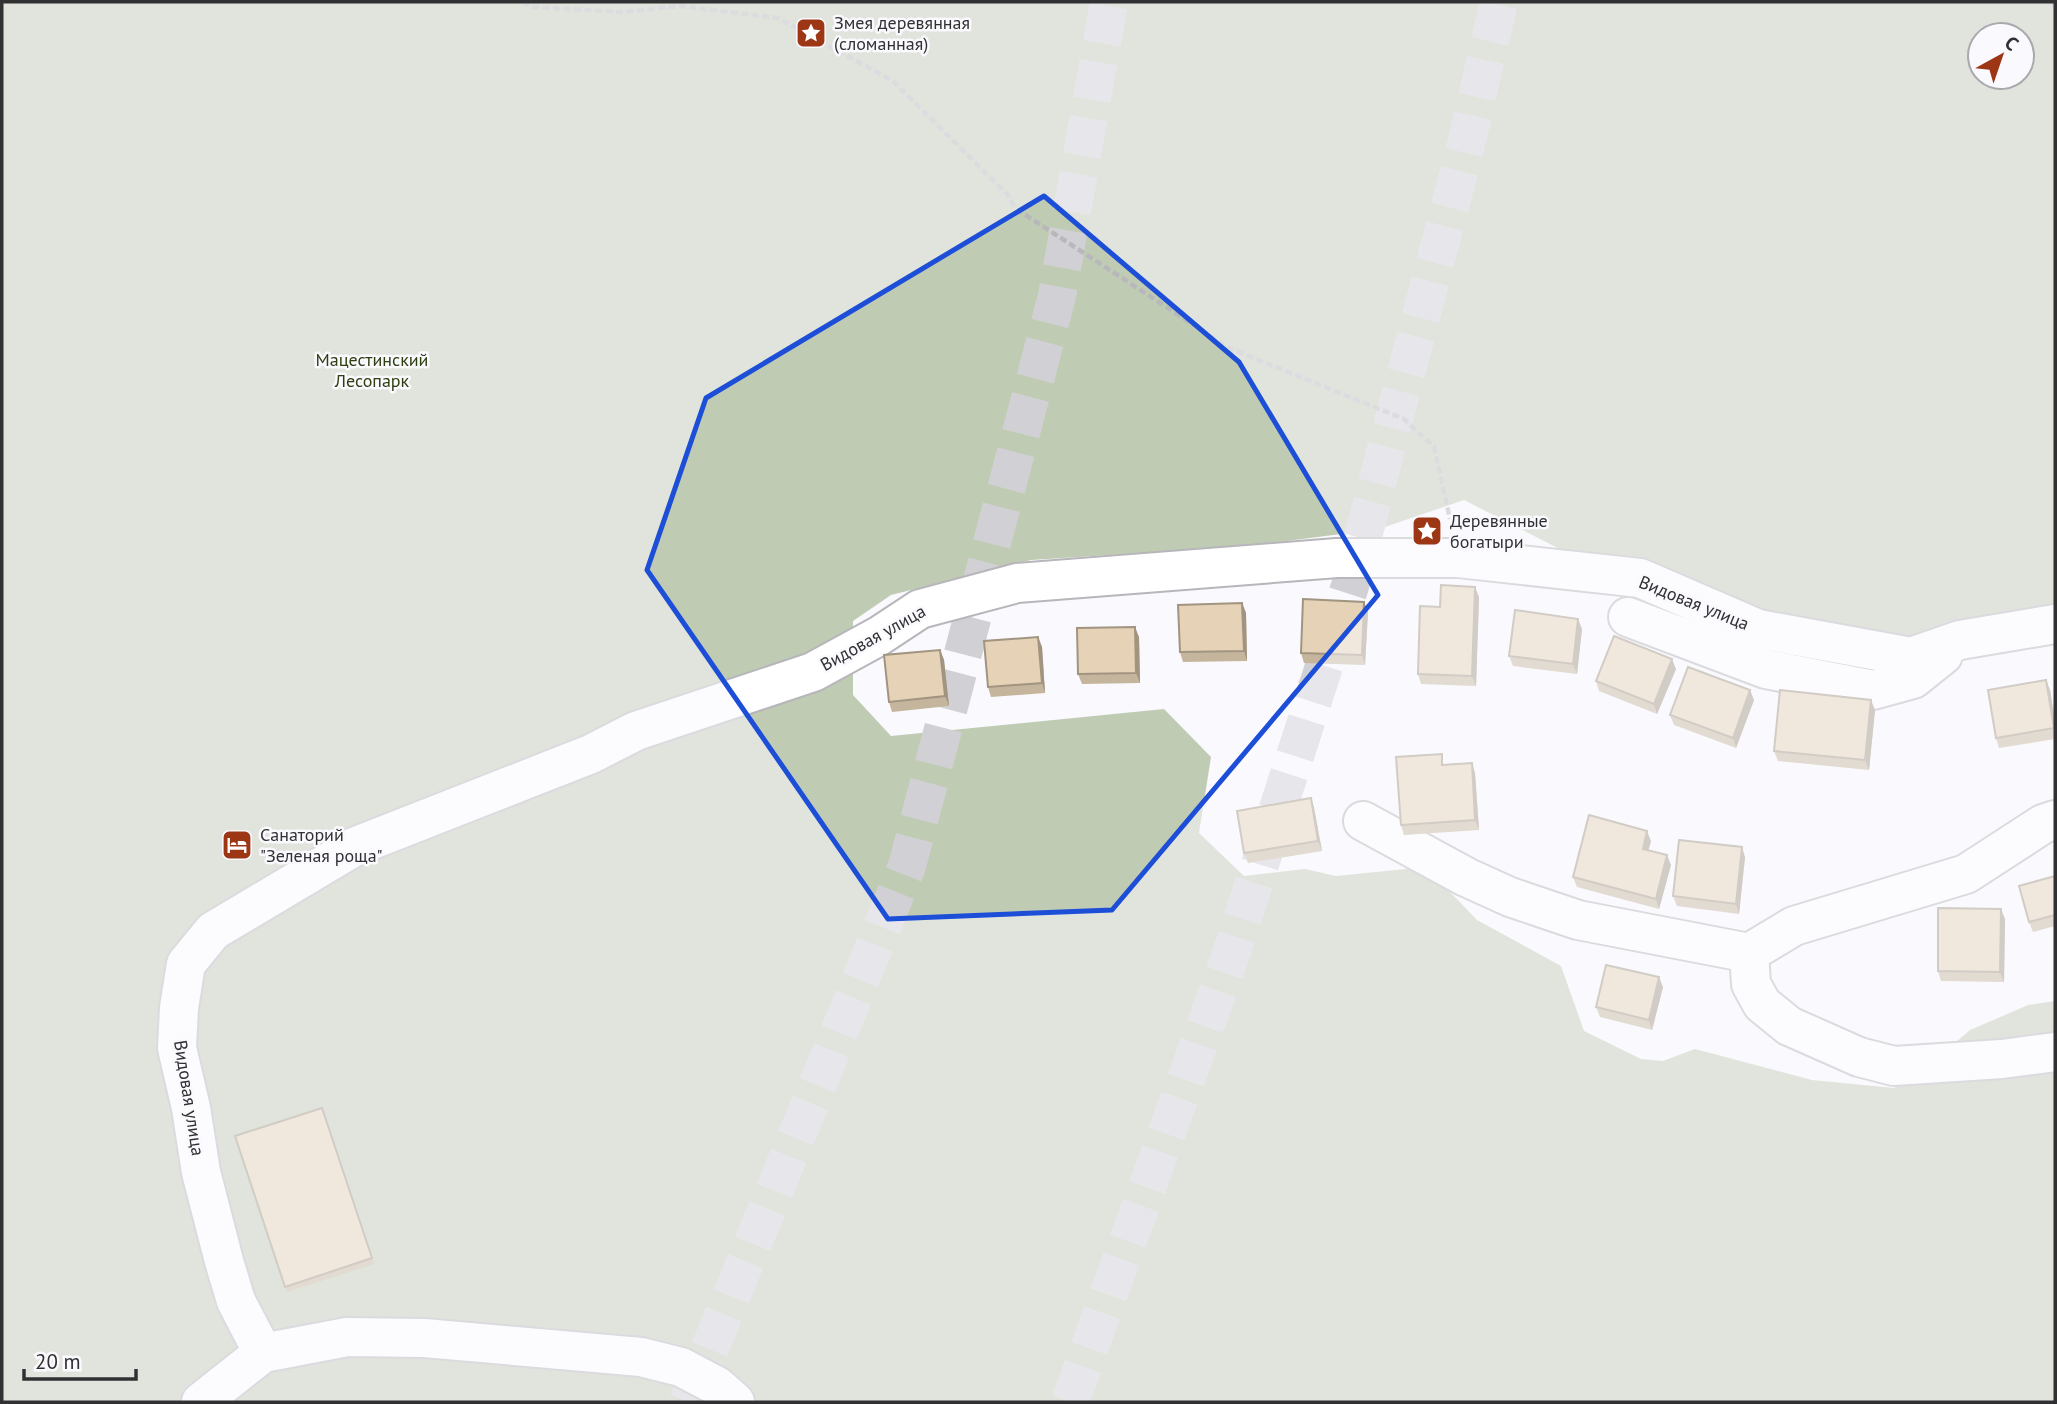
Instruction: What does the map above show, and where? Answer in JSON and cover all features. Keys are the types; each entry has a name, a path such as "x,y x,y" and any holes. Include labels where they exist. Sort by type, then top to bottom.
{"street":[{"name":"Видовая улица","path":"263,1353 236,1301 224,1261 201,1172 191,1108 177,1048 179,1008 186,964 213,931 354,847 591,754 636,731 813,672 920,609 1017,583 1336,558 1458,558 1640,578 1758,629 1911,657 1960,640 2055,624"},
{"path":"1628,617 1766,669 1873,690 1913,679 1960,640"},
{"path":"1363,821 1466,877 1510,897 1578,920 1749,953 1794,926 1966,874 2043,824 2055,820"},
{"path":"1749,953 1751,984 1762,1004 1789,1026 1859,1057 1894,1066 2002,1059 2055,1052"},
{"path":"201,1402 263,1353 347,1337 424,1338 641,1357 681,1367 718,1386 736,1402"}],"path":[{"path":"523,2 532,7 622,12 680,6 778,18 893,81 1007,195 1015,208 1229,348 1404,419 1434,447 1458,558"},
{"path":"2051,2 2055,8"}],"highlighted area":[{"path":"1044,196 1239,362 1378,595 1112,910 888,919 647,570 706,398"}],"green space":[{"name":"Мацестинский Лесопарк","path":"2,2 2055,2 2055,629 1909,661 1700,621 1464,500 1379,529 1250,546 1031,560 891,595 853,621 853,695 891,736 1164,709 1211,757 1199,833 1244,876 1305,869 1336,876 1426,867 1477,920 1561,966 1584,1031 1641,1059 1663,1061 1695,1049 1812,1080 1894,1088 1934,1061 1970,1030 2028,1005 2055,1001 2055,1402 2,1402"}],"building":[{"path":"1441,585 1475,587 1472,676 1418,674 1420,606 1440,607"},
{"path":"1303,599 1364,602 1362,655 1301,653"},
{"path":"1242,603 1244,651 1180,652 1178,605"},
{"path":"1515,610 1578,619 1573,664 1509,656"},
{"path":"1135,627 1136,673 1078,674 1077,628"},
{"path":"1614,636 1672,659 1654,704 1596,681"},
{"path":"1038,637 1042,683 988,687 984,641"},
{"path":"940,650 945,696 889,702 884,655"},
{"path":"1688,667 1750,690 1733,738 1670,715"},
{"path":"2046,680 2054,728 1996,738 1988,690"},
{"path":"1780,690 1871,700 1865,760 1774,751"},
{"path":"1442,754 1442,765 1472,763 1475,820 1401,825 1396,757"},
{"path":"1311,798 1318,841 1244,853 1237,811"},
{"path":"1589,815 1647,831 1643,849 1667,855 1656,899 1573,877"},
{"path":"1679,840 1742,847 1736,904 1673,896"},
{"path":"2055,876 2055,915 2029,922 2019,886"},
{"path":"1938,908 2001,909 2000,972 1938,971"},
{"path":"1606,965 1659,977 1649,1020 1596,1007"},
{"path":"322,1108 372,1258 285,1287 235,1136"}],"tunnel":[{"path":"688,1402 907,866 1057,296 1109,2"},
{"path":"1070,1402 1230,957 1350,586 1464,153 1499,2"}],"place":[{"name":"Змея деревянная (сломанная)","path":"811,33"},
{"name":"Деревянные богатыри","path":"1427,531"},
{"name":"Санаторий \"Зеленая роща\"","path":"237,845"}]}
